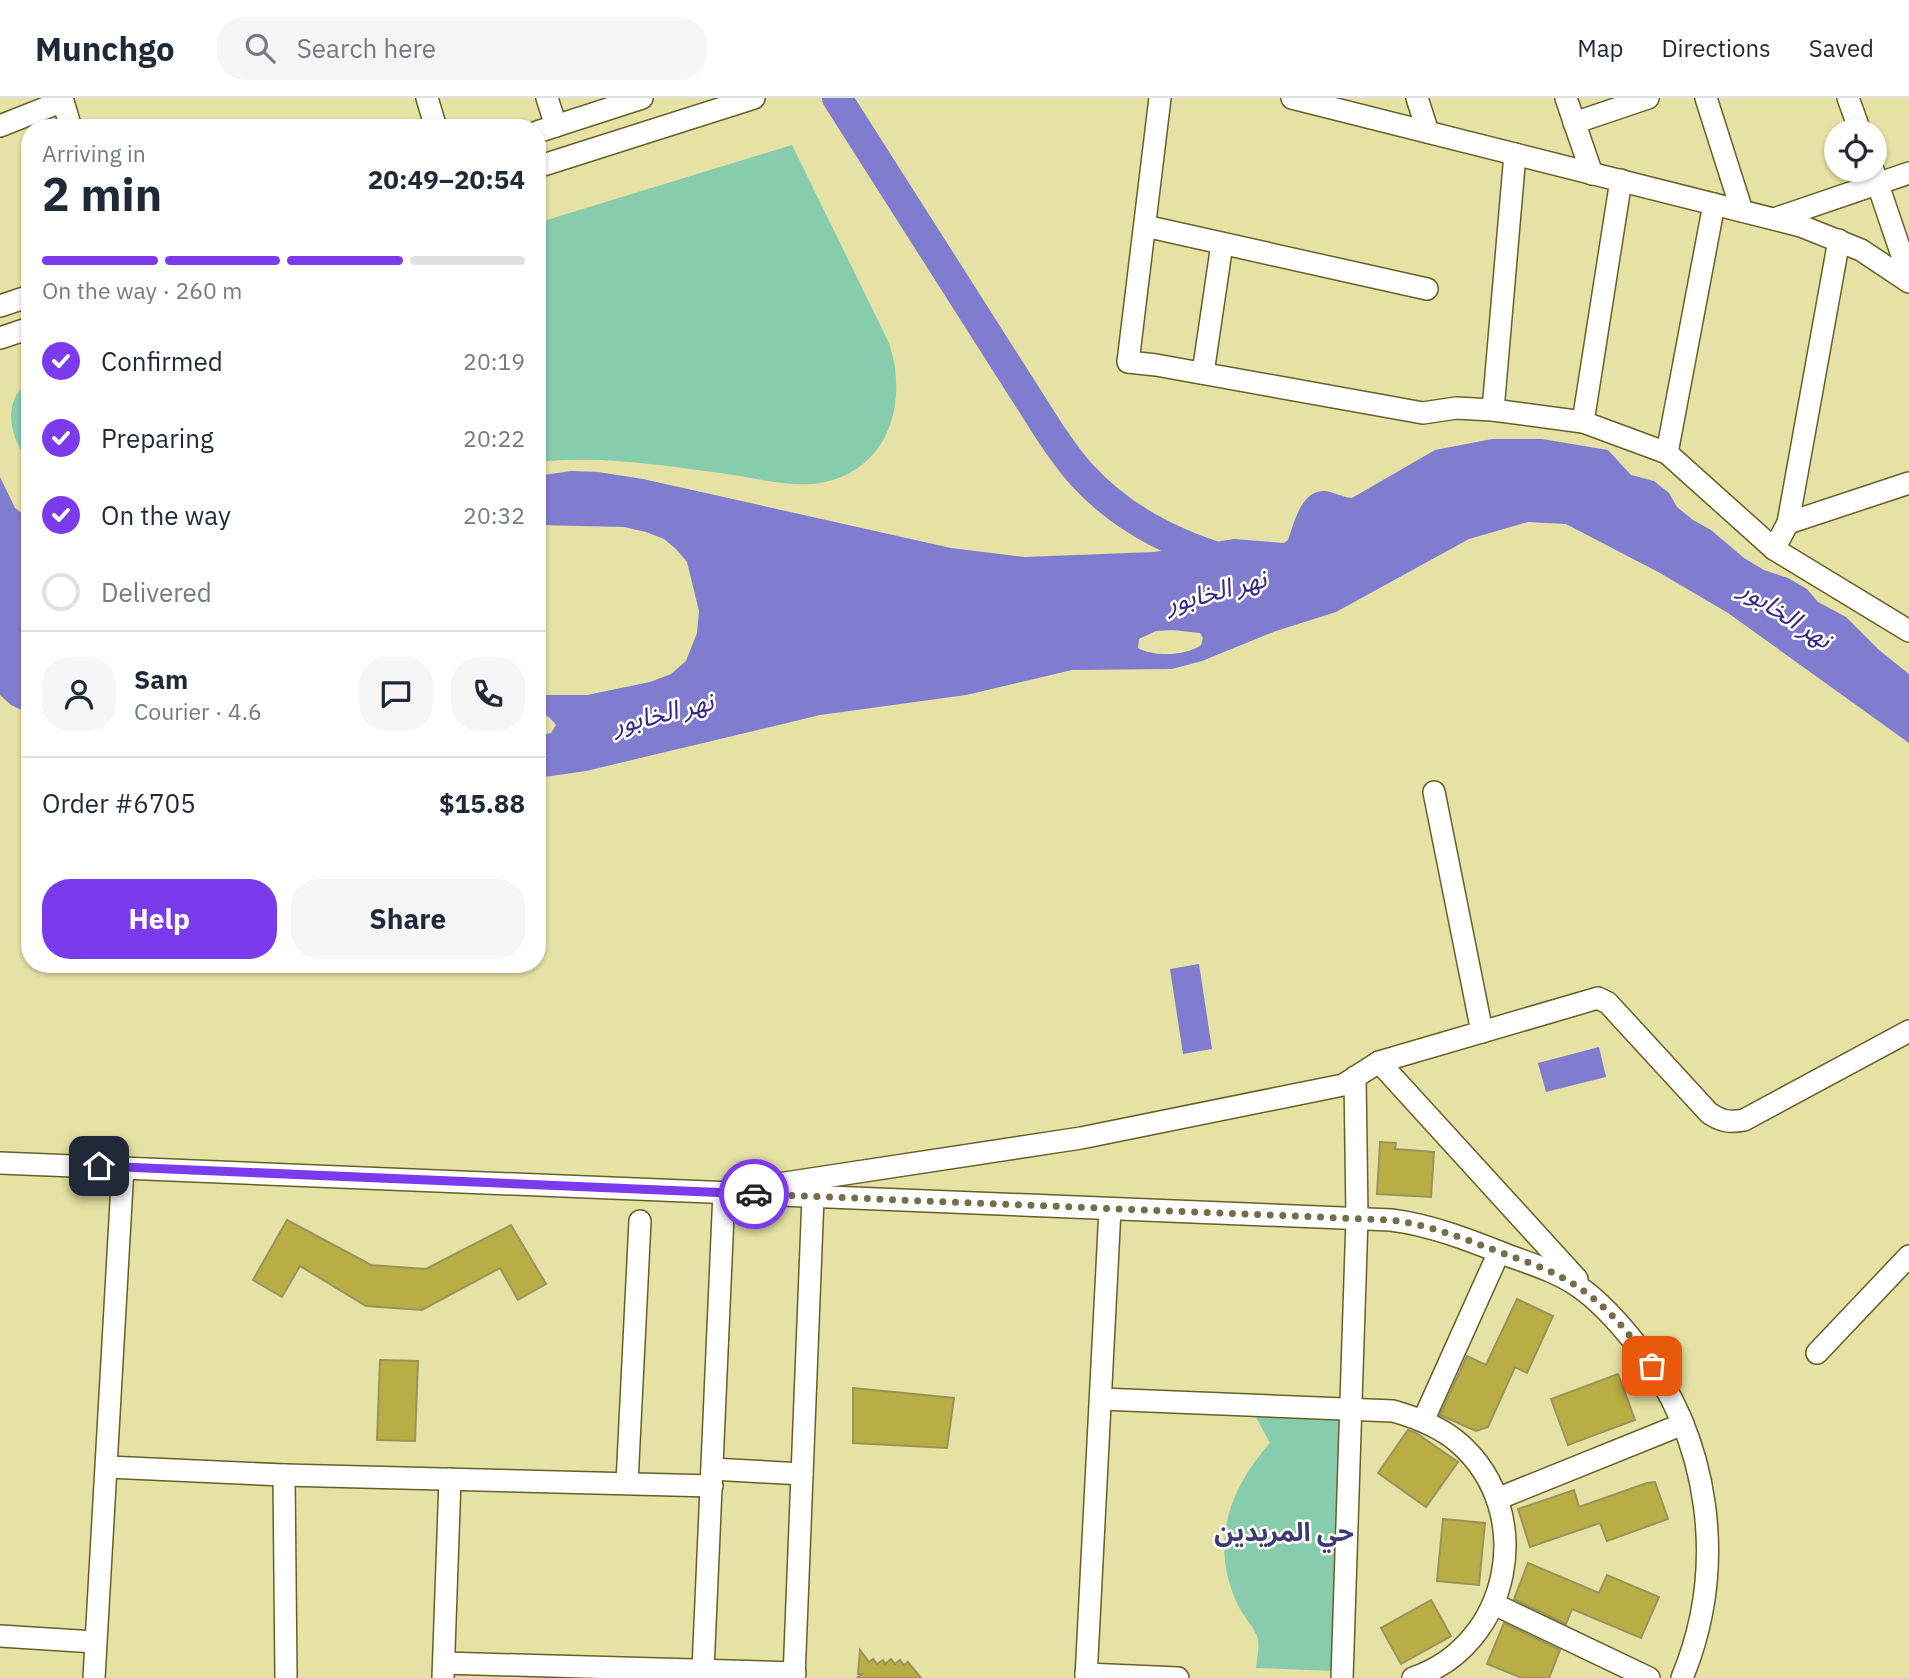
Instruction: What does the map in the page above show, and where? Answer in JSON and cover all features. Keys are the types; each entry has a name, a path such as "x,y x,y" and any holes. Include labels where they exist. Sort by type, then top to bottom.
{"street":[{"path":"427,98 433,119"},
{"path":"547,98 547,129 642,98"},
{"path":"546,164 754,98"},
{"path":"1160,98 1128,362 1423,413 1456,408 1493,410 1583,422 1667,453 1774,548 1909,631"},
{"path":"1292,98 1774,219 1861,250 1909,282"},
{"path":"1417,98 1428,132"},
{"path":"1566,98 1592,174"},
{"path":"1574,123 1648,98"},
{"path":"1706,98 1742,211"},
{"path":"1848,98 1856,119"},
{"path":"0,126 62,100 68,119"},
{"path":"1493,410 1515,154"},
{"path":"1887,176 1909,173"},
{"path":"1583,422 1621,180"},
{"path":"1774,219 1863,182"},
{"path":"1877,182 1909,276"},
{"path":"1667,453 1714,204"},
{"path":"1145,226 1427,289"},
{"path":"1774,548 1788,523 1839,240"},
{"path":"1203,373 1222,244"},
{"path":"0,306 21,299"},
{"path":"0,338 21,331"},
{"path":"1788,523 1909,483"},
{"path":"1434,792 1482,1032"},
{"path":"724,1192 1080,1138 1343,1085 1379,1062 1598,998 1608,1003 1709,1113 1732,1123 1744,1120 1909,1031"},
{"path":"1379,1062 1644,1353 1683,1424 1696,1460 1702,1488 1708,1547 1703,1606 1697,1635 1682,1678"},
{"path":"1342,1678 1357,1218 1355,1077"},
{"path":"0,1163 1357,1218 1412,1223 1558,1275 1580,1288 1604,1309"},
{"path":"94,1678 123,1167"},
{"path":"703,1670 724,1192"},
{"path":"450,1479 443,1670 596,1673 703,1670 794,1675 813,1196"},
{"path":"1111,1209 1086,1676 1178,1678"},
{"path":"627,1483 640,1221"},
{"path":"1423,1421 1499,1252"},
{"path":"1817,1353 1909,1256"},
{"path":"1101,1399 1393,1411 1445,1432 1473,1457 1485,1472 1505,1525 1506,1553 1502,1581 1494,1604 1478,1632 1465,1646 1436,1668 1413,1678"},
{"path":"1497,1499 1683,1424"},
{"path":"108,1467 284,1475 627,1483 802,1474"},
{"path":"284,1475 286,1678"},
{"path":"1494,1604 1649,1678"},
{"path":"0,1636 95,1642"}],"green space":[{"path":"792,145 889,343 895,367 896,390 893,413 886,434 875,452 859,467 838,478 813,484 783,483 636,462 546,461 546,220"},
{"path":"21,389 21,450 11,420 15,399"},
{"path":"1256,1417 1344,1419 1335,1671 1256,1668 1257,1636 1239,1607 1229,1581 1225,1539 1234,1499 1255,1461 1270,1443"}],"water":[{"name":"نهر الخابور","path":"1492,439 1542,439 1608,450 1631,475 1654,481 1669,493 1677,507 1711,530 1744,558 1764,570 1788,578 1807,589 1818,602 1846,617 1879,650 1909,674 1909,743 1728,613 1660,573 1566,524 1528,522 1469,539 1336,612 1276,631 1202,661 1172,669 1072,670 966,695 820,715 586,771 546,777 546,734 551,733 556,725 546,716 546,695 587,695 650,682 671,674 686,661 697,633 699,611 687,562 664,539 624,527 546,525 546,475 571,471 598,472 643,479 951,548 1025,557 1154,552 1234,539 1284,543 1288,540 1304,502 1316,492 1330,492 1352,498 1435,450","holes":["1156,631 1200,633 1203,638 1201,645 1195,649 1179,653 1152,653 1138,648 1139,639"]},
{"path":"0,477 15,508 21,512 21,710 0,695"},
{"path":"1199,964 1212,1049 1183,1054 1170,969"},
{"path":"1599,1047 1606,1077 1546,1092 1538,1063"}],"building":[{"path":"1380,1142 1396,1143 1395,1149 1434,1152 1431,1197 1377,1194"},
{"path":"287,1220 371,1265 426,1269 511,1225 546,1284 518,1300 500,1268 422,1310 366,1306 300,1266 282,1297 253,1280"},
{"path":"1517,1299 1553,1316 1527,1373 1515,1367 1488,1427 1476,1431 1440,1415 1467,1356 1486,1365"},
{"path":"380,1360 418,1361 415,1441 377,1440"},
{"path":"1618,1374 1635,1420 1568,1445 1551,1399"},
{"path":"853,1388 954,1398 947,1448 853,1443"},
{"path":"1408,1430 1458,1462 1426,1507 1378,1473"},
{"path":"1655,1482 1668,1519 1607,1541 1600,1523 1530,1547 1518,1509 1574,1490 1579,1507"},
{"path":"1443,1519 1485,1523 1479,1585 1437,1581"},
{"path":"1528,1563 1599,1593 1607,1575 1659,1597 1641,1638 1572,1609 1566,1624 1514,1599"},
{"path":"1431,1600 1451,1636 1401,1664 1381,1628"},
{"path":"1504,1623 1560,1650 1549,1678 1522,1678 1487,1664"},
{"path":"860,1650 869,1662 873,1659 877,1664 883,1660 885,1664 891,1659 895,1664 900,1660 904,1665 908,1662 921,1678 857,1678 862,1674 858,1674"}],"waterway":[{"name":"نهر الخابور","path":"837,98 1049,431 1078,470 1113,504 1148,527 1187,546 1227,560"}],"way so far":[{"path":"754,1194 1412,1223 1516,1258 1558,1275 1580,1288 1625,1331 1652,1366"}],"district":[{"name":"حي المريدين","path":"1284,1532"}],"route":[{"path":"99,1166 754,1194"}]}
